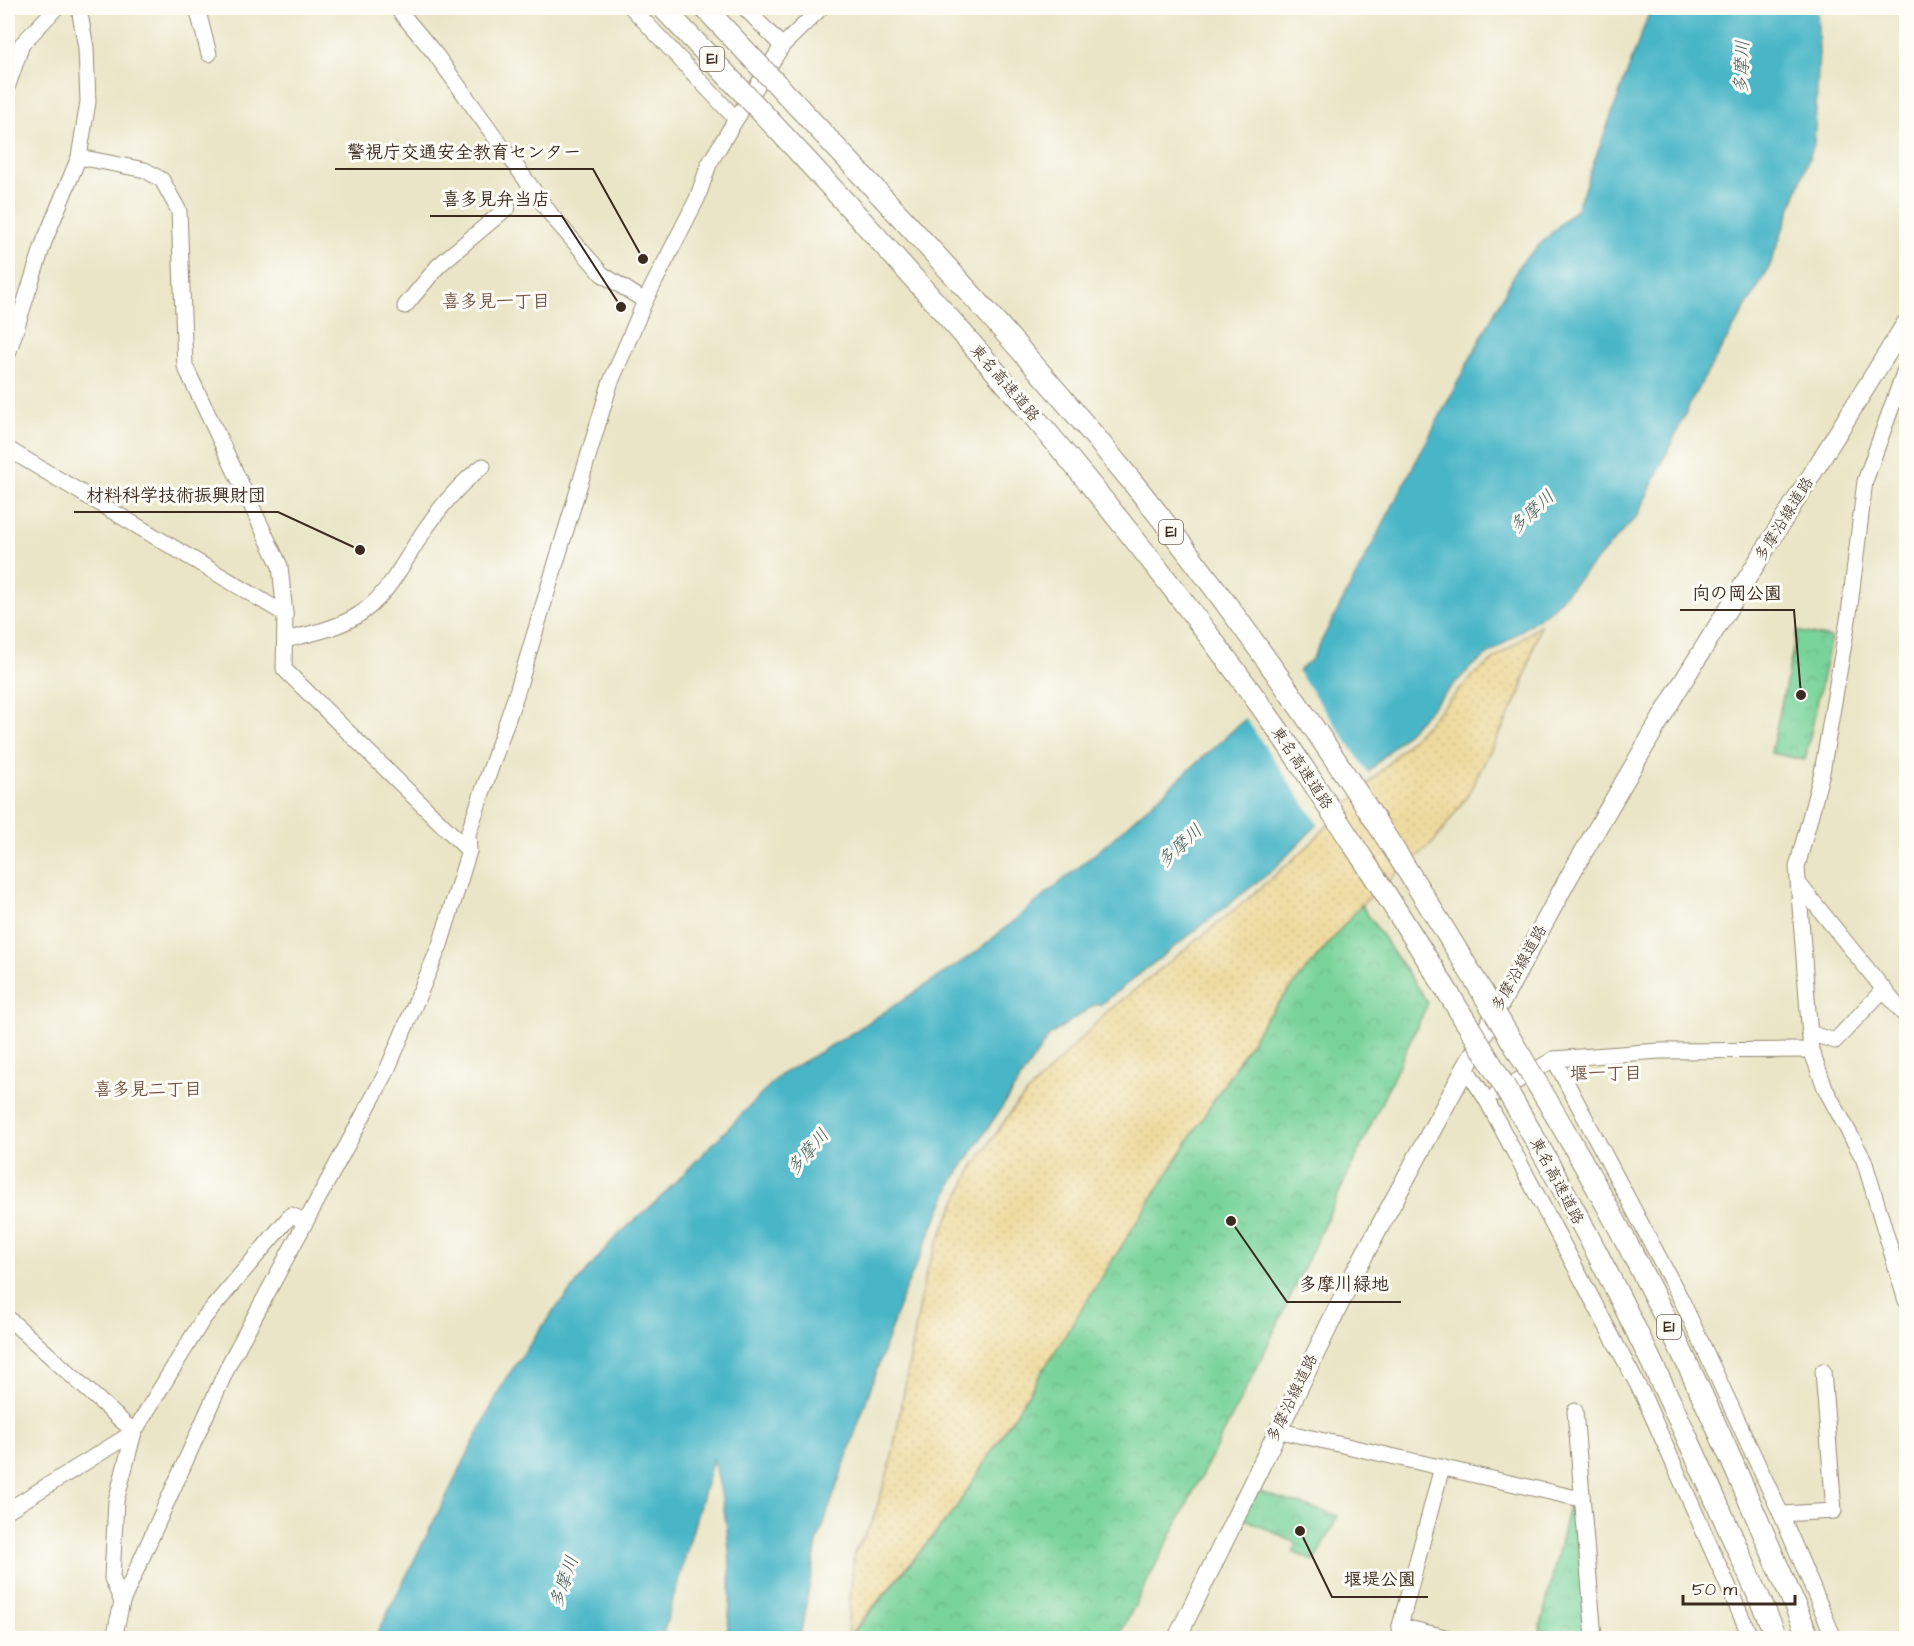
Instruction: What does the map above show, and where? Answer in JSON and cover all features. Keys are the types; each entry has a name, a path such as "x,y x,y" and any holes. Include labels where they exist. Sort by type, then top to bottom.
{"highway":[{"name":"東名高速道路","path":"663,8 784,135 1033,415 1103,500 1278,731 1404,921 1532,1132 1617,1292 1693,1450 1777,1638"},
{"name":"東名高速道路","path":"705,8 946,267 1139,490 1240,624 1362,796 1558,1118 1644,1276 1719,1431 1809,1638"}],"main road":[{"name":"多摩沿線道路","path":"1177,1638 1276,1430 1393,1198 1569,878 1677,691 1906,323"}],"street":[{"path":"8,85 10,66 22,44 56,8"},
{"path":"8,354 44,242 79,157 88,102 86,48 80,8"},
{"path":"197,8 209,54"},
{"path":"397,8 436,55 552,216 602,274 645,301"},
{"path":"632,8 736,119"},
{"path":"745,8 782,46"},
{"path":"114,1638 122,1602 230,1362 385,1075 440,945 469,851 468,834 517,692 610,384 645,301 697,199 709,165 736,119 782,46 821,8"},
{"path":"79,157 145,170 162,180 179,211 185,366 280,566 285,614 284,669 469,851"},
{"path":"405,306 439,266 508,207"},
{"path":"1906,367 1865,481 1849,614 1822,772 1797,867 1811,1050 1826,1090 1864,1160 1906,1301"},
{"path":"8,449 285,614"},
{"path":"285,640 321,632 357,616 388,586 426,529 461,483 483,466"},
{"path":"1799,883 1906,1017"},
{"path":"1809,1033 1835,1041 1884,989"},
{"path":"1486,1099 1554,1059 1659,1051 1811,1050"},
{"path":"1554,1059 1683,1301 1781,1514 1834,1638"},
{"path":"1466,1067 1486,1099 1643,1395 1751,1638"},
{"path":"122,1602 112,1578 116,1502 134,1432 203,1320 291,1215 305,1221"},
{"path":"8,1318 134,1432"},
{"path":"1781,1514 1834,1511 1823,1371"},
{"path":"1575,1411 1594,1638"},
{"path":"1276,1430 1581,1499"},
{"path":"10,1502 134,1432"},
{"path":"1442,1467 1401,1632 1449,1638"}],"sand":[{"path":"1540,625 1520,694 1467,796 1435,841 1361,905 1266,1018 954,1511 847,1638 854,1553 872,1523 891,1462 926,1272 945,1225 973,1167 1015,1106 1107,1012 1243,903 1305,849 1475,674"}],"green space":[{"path":"1797,631 1831,638 1805,760 1771,753"},
{"path":"1361,905 1428,1003 1255,1372 1118,1638 849,1638 954,1511 1266,1018"},
{"path":"1256,1491 1338,1516 1315,1562 1293,1552 1296,1543 1243,1518"},
{"path":"1569,1506 1574,1513 1589,1638 1574,1638 1540,1630"}],"water":[{"name":"多摩川","path":"1651,8 1817,8 1819,52 1814,144 1769,268 1694,395 1638,515 1552,608 1471,667 1273,870 1101,1004 1094,1005 1049,1036 954,1179 902,1297 817,1543 800,1638 726,1638 730,1595 729,1548 723,1502 713,1459 662,1638 375,1638 505,1380 552,1313 614,1239 659,1199 780,1075 846,1037 975,953 1109,842 1312,659 1520,264 1577,208"}],"pier":[{"path":"1296,669 1370,775 1320,827 1244,716"}],"place":[{"name":"警視庁交通安全教育センター","path":"643,259"},
{"name":"喜多見弁当店","path":"621,307"},
{"name":"材料科学技術振興財団","path":"360,550"},
{"name":"向の岡公園","path":"1801,695"},
{"name":"多摩川緑地","path":"1231,1221"},
{"name":"堰堤公園","path":"1300,1531"}],"district":[{"name":"喜多見一丁目","path":"496,301"},
{"name":"堰一丁目","path":"1606,1073"},
{"name":"喜多見二丁目","path":"148,1089"}]}
